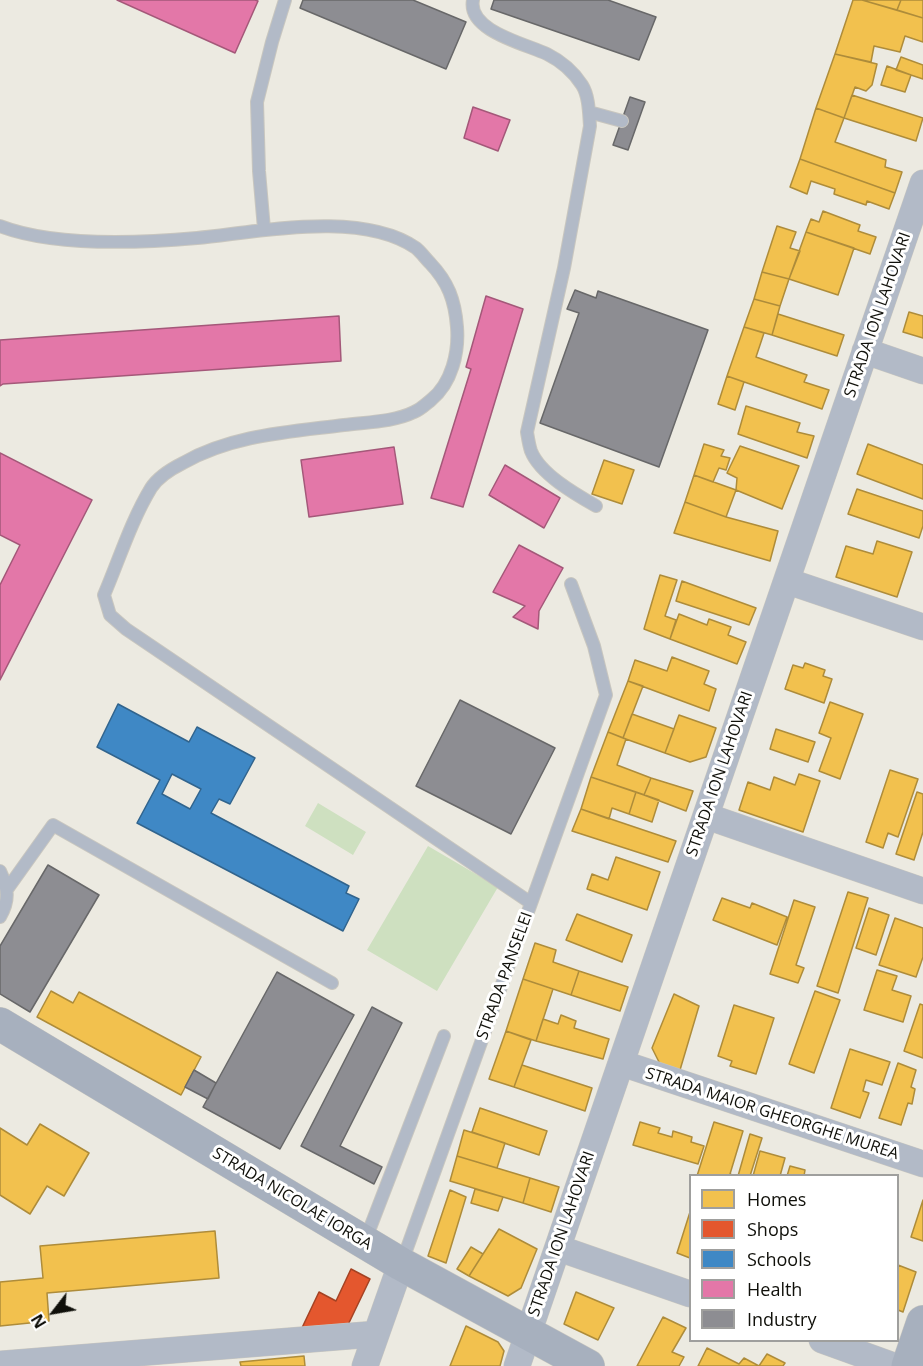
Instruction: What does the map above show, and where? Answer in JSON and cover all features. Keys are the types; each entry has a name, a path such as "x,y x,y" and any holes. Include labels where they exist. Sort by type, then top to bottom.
{"street":[{"name":"STRADA ION LAHOVARI","path":"517,1366 923,183"},
{"path":"865,351 923,371"},
{"path":"787,581 923,627"},
{"path":"706,816 923,891"},
{"name":"STRADA NICOLAE IORGA","path":"0,1024 401,1264 588,1366"},
{"name":"STRADA MAIOR GHEORGHE MUREA","path":"621,1064 923,1164"},
{"path":"558,1248 689,1294"},
{"name":"STRADA PANSELEI","path":"365,1366 401,1264"},
{"path":"908,1366 923,1322"},
{"path":"0,1364 376,1334"},
{"path":"825,1342 894,1366"}],"lane":[{"path":"264,229 257,102 285,0"},
{"path":"473,0 471,7 478,20 497,34 548,54 570,70 584,87 590,126 564,268 527,432 531,452 541,467 575,494 596,506"},
{"path":"589,112 621,121"},
{"path":"0,226 17,232 71,239 133,241 198,238 264,229 341,227 386,234 416,249 443,278 456,311 458,341 453,368 438,394 415,412 390,419 234,440 199,453 170,471 153,486 139,511 104,595 110,615 126,629 531,903"},
{"name":"STRADA PANSELEI","path":"401,1264 606,695 594,646 571,584"},
{"path":"0,917 6,906 8,888 53,825 332,983"},
{"path":"0,871 8,888"},
{"path":"364,1242 444,1036"}],"green space":[{"path":"318,803 366,832 353,855 305,826"},
{"path":"428,846 498,887 437,991 367,950"}],"building: Homes":[{"path":"853,0 862,0 923,18 923,42 905,36 900,52 874,46 871,62 835,54"},
{"path":"862,0 901,0 897,10"},
{"path":"901,0 923,0 923,18 897,10"},
{"path":"835,54 877,64 872,85 866,91 855,87 844,118 816,108"},
{"path":"901,57 923,65 923,79 896,70"},
{"path":"887,66 911,75 905,92 881,85"},
{"path":"852,95 923,118 916,141 844,118"},
{"path":"816,108 844,118 835,142 886,160 885,167 902,172 895,193 800,159"},
{"path":"800,159 895,193 889,209 867,201 866,205 834,194 835,189 811,181 807,194 790,187"},
{"path":"823,211 860,225 858,231 876,237 870,254 806,232 811,219 819,222"},
{"path":"777,226 796,232 790,248 800,251 789,279 762,272"},
{"path":"806,232 854,248 838,295 789,279"},
{"path":"762,272 789,279 780,306 754,299"},
{"path":"754,299 780,306 772,335 744,327"},
{"path":"909,312 923,316 923,338 903,332"},
{"path":"778,314 844,335 837,356 772,335"},
{"path":"744,327 764,333 756,357 807,375 804,382 829,390 822,409 727,376"},
{"path":"727,376 744,382 735,410 718,404"},
{"path":"746,406 800,423 797,432 814,436 807,458 738,434"},
{"path":"704,444 724,450 721,456 730,458 726,470 719,468 713,482 694,475"},
{"path":"868,444 923,465 923,499 857,474"},
{"path":"740,446 799,466 782,509 736,490 737,478 727,473"},
{"path":"604,460 634,470 622,504 592,494"},
{"path":"694,475 736,490 726,517 685,502"},
{"path":"857,489 923,511 923,526 919,538 848,514"},
{"path":"685,502 726,517 778,531 770,561 674,533"},
{"path":"877,541 912,552 897,597 836,577 846,546 873,554"},
{"path":"660,575 677,580 665,616 676,620 670,639 644,629"},
{"path":"682,581 756,608 749,625 676,601"},
{"path":"679,614 707,625 709,619 731,627 728,635 746,642 737,664 670,639"},
{"path":"672,657 709,671 704,684 716,689 709,711 628,681 635,660 667,671"},
{"path":"805,663 825,670 823,676 832,679 824,703 785,689 793,665 803,668"},
{"path":"628,681 643,686 623,738 608,732"},
{"path":"830,702 863,714 840,779 819,771 831,738 819,733"},
{"path":"632,714 674,729 665,753 623,738"},
{"path":"679,715 716,728 706,757 690,762 665,753"},
{"path":"776,729 815,742 808,762 770,749"},
{"path":"608,732 626,739 617,765 651,778 644,795 591,777"},
{"path":"890,770 918,779 898,837 888,833 883,848 866,842"},
{"path":"799,774 820,781 803,832 739,810 748,782 770,790 774,777 795,785"},
{"path":"591,777 636,792 629,814 612,808 609,819 581,809"},
{"path":"651,778 693,791 686,811 644,795"},
{"path":"636,792 659,800 652,822 629,814"},
{"path":"917,792 923,794 923,832 914,860 896,854"},
{"path":"581,809 676,841 668,862 572,831"},
{"path":"616,857 660,872 647,910 587,889 592,874 608,880"},
{"path":"848,892 868,898 838,993 817,986"},
{"path":"722,898 750,908 752,903 787,917 777,945 713,920"},
{"path":"794,900 815,907 796,965 804,968 798,983 770,974"},
{"path":"869,908 889,915 876,955 856,948"},
{"path":"577,914 632,935 622,962 566,940"},
{"path":"895,918 923,928 923,957 916,977 879,965"},
{"path":"535,943 556,950 553,962 579,971 571,995 523,979"},
{"path":"877,970 897,976 892,990 911,996 903,1022 864,1010"},
{"path":"579,971 628,987 620,1011 571,995"},
{"path":"523,979 553,989 536,1041 506,1031"},
{"path":"51,991 73,1003 79,992 201,1057 181,1095 37,1017"},
{"path":"815,991 840,1000 814,1073 789,1064"},
{"path":"674,994 699,1006 680,1070 660,1064 652,1048"},
{"path":"920,1004 923,1005 923,1058 904,1051"},
{"path":"734,1005 774,1018 756,1074 730,1066 732,1061 718,1056"},
{"path":"561,1015 576,1021 574,1028 609,1039 603,1059 536,1041 543,1019 558,1024"},
{"path":"506,1031 531,1040 514,1087 489,1079"},
{"path":"850,1049 890,1062 882,1085 866,1080 863,1091 869,1093 860,1118 831,1108"},
{"path":"898,1063 916,1070 911,1087 915,1089 912,1104 908,1103 901,1125 879,1118"},
{"path":"522,1065 592,1088 585,1111 514,1087"},
{"path":"480,1108 547,1131 539,1155 472,1132"},
{"path":"640,1122 660,1128 658,1133 672,1137 673,1131 692,1137 691,1142 704,1146 698,1164 633,1145"},
{"path":"714,1122 743,1131 730,1174 698,1174"},
{"path":"40,1124 89,1153 64,1196 47,1186 30,1214 0,1195 0,1128 27,1145"},
{"path":"464,1130 505,1143 497,1168 457,1156"},
{"path":"750,1134 762,1138 751,1174 739,1174"},
{"path":"760,1151 785,1158 781,1174 754,1174"},
{"path":"457,1156 530,1178 523,1203 450,1181"},
{"path":"790,1166 805,1170 804,1174 788,1174"},
{"path":"530,1178 559,1187 551,1212 523,1203"},
{"path":"475,1189 503,1197 498,1211 471,1203"},
{"path":"450,1190 466,1197 446,1263 428,1256"},
{"path":"923,1200 923,1241 911,1237"},
{"path":"689,1215 689,1258 677,1253"},
{"path":"499,1229 537,1249 521,1288 508,1296 469,1276"},
{"path":"215,1231 219,1278 47,1293 49,1321 0,1326 0,1282 43,1278 40,1246"},
{"path":"471,1247 483,1254 469,1276 457,1269"},
{"path":"899,1265 916,1272 903,1312 899,1310"},
{"path":"576,1292 614,1308 598,1340 564,1324"},
{"path":"663,1317 686,1328 672,1352 684,1357 679,1366 637,1366"},
{"path":"466,1326 498,1342 504,1351 500,1366 450,1366"},
{"path":"707,1348 739,1364 744,1358 759,1366 698,1366"},
{"path":"767,1354 785,1363 783,1366 759,1366"},
{"path":"304,1356 305,1366 241,1366 240,1362"}],"building: Shops":[{"path":"351,1269 370,1279 346,1329 300,1332 319,1292 336,1301"}],"building: Schools":[{"path":"118,704 189,742 197,727 255,758 230,804 219,799 211,813 349,886 346,893 359,899 343,931 137,823 160,780 97,747","holes":["172,774 201,789 190,809 162,794"]}],"building: Health":[{"path":"117,0 255,0 258,1 235,53"},
{"path":"473,107 510,120 498,151 464,138"},
{"path":"486,296 523,309 463,507 431,498 471,369 466,367"},
{"path":"339,316 341,361 0,386 0,340"},
{"path":"394,447 403,504 309,517 301,460"},
{"path":"0,453 92,500 0,680 0,585 20,545 0,535"},
{"path":"505,465 560,498 544,528 489,495"},
{"path":"519,545 563,568 539,611 538,629 513,617 525,606 493,592"}],"building: Industry":[{"path":"303,0 413,0 466,22 446,69 300,8"},
{"path":"494,0 608,0 656,17 639,60 491,9"},
{"path":"630,97 645,102 628,150 613,145"},
{"path":"575,290 596,298 598,291 708,330 659,467 540,423 579,313 567,309"},
{"path":"460,700 555,748 511,834 416,786"},
{"path":"48,865 99,895 30,1012 0,994 0,946"},
{"path":"277,972 354,1015 280,1149 203,1107"},
{"path":"372,1007 402,1023 340,1146 382,1167 374,1184 301,1146"},
{"path":"194,1070 216,1083 208,1099 185,1087"}]}
